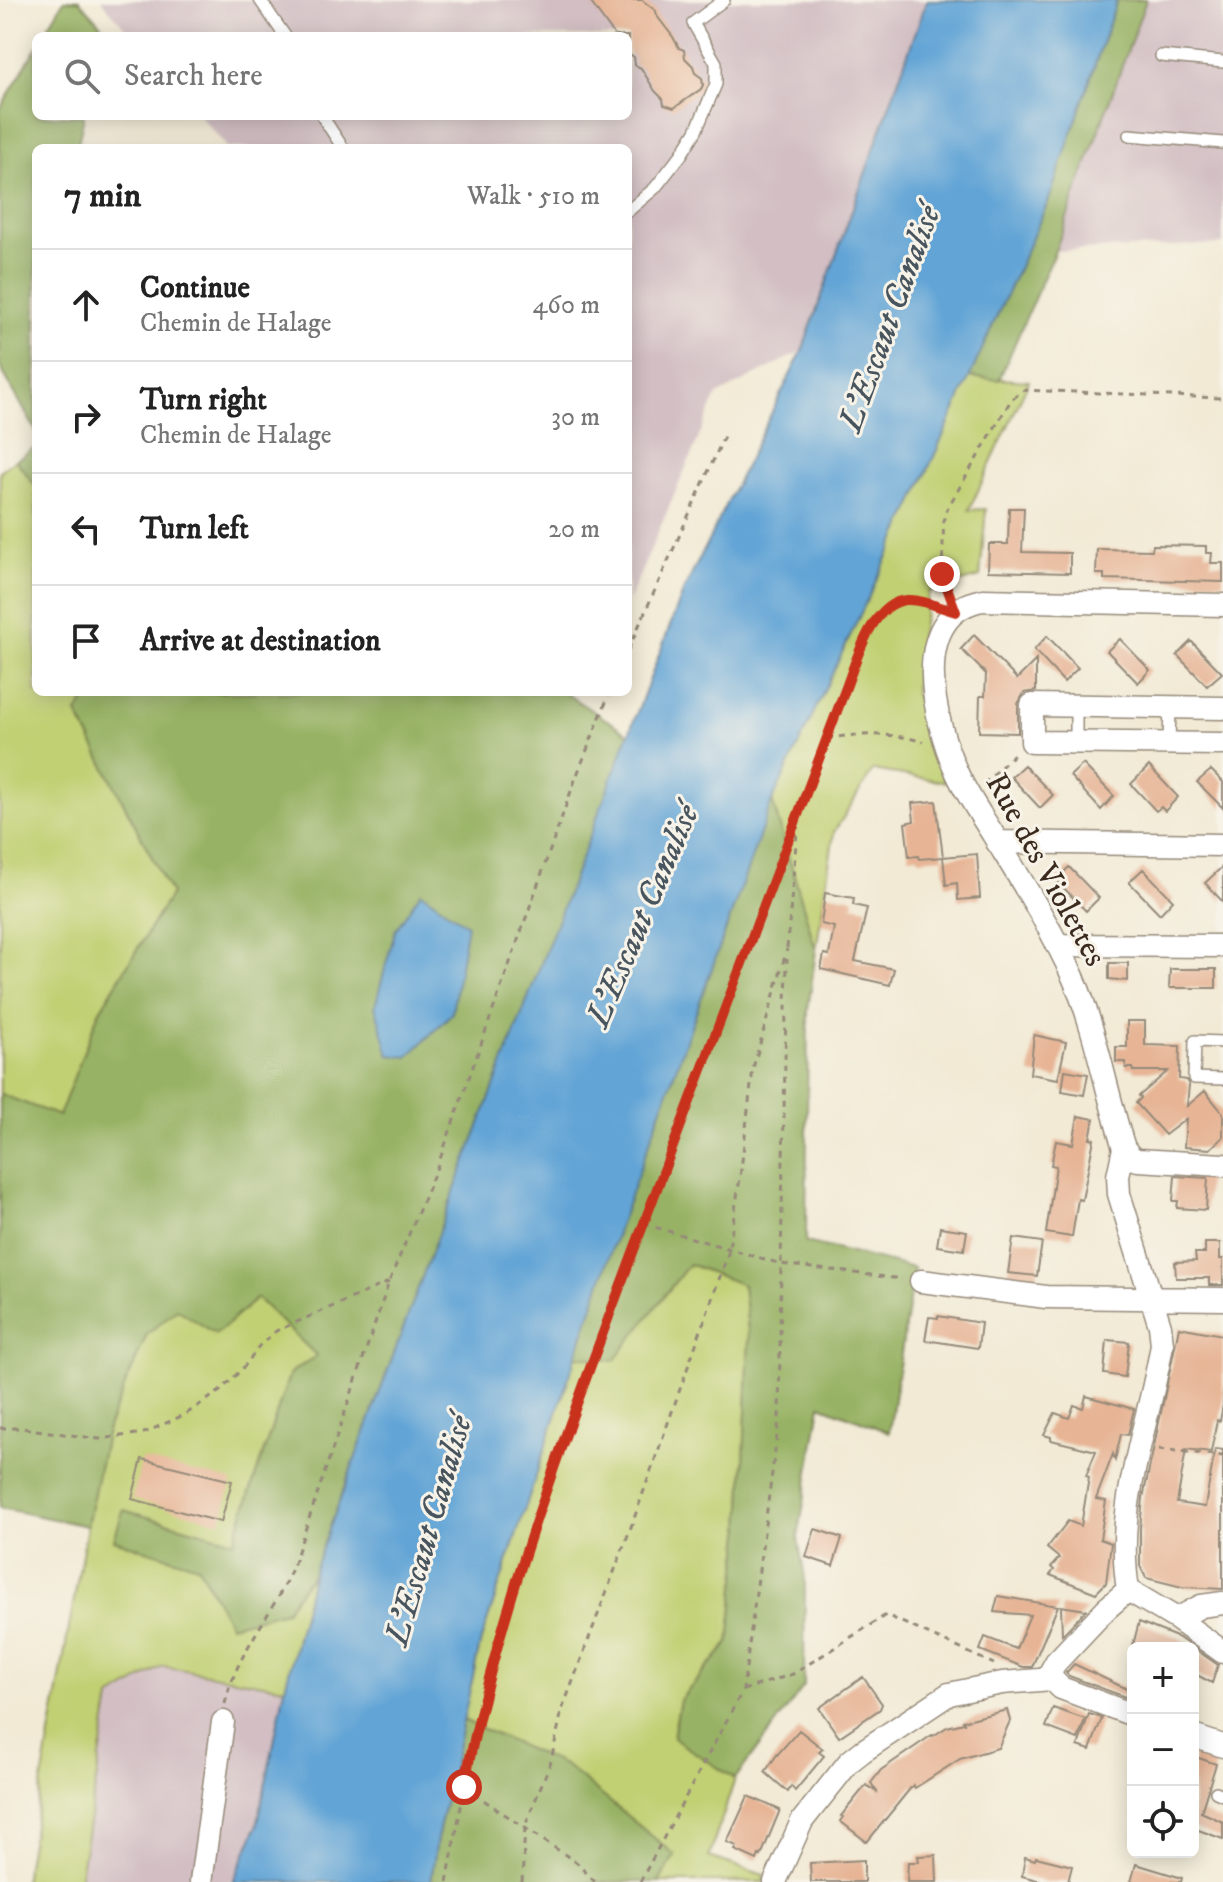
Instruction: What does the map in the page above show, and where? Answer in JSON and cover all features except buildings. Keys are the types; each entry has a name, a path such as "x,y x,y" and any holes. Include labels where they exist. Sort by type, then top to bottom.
{"street":[{"path":"956,612 971,603 989,599 1223,605"},
{"name":"Rue des Violettes","path":"956,612 942,627 932,654 946,745 970,798 1057,945 1084,1007 1124,1148 1118,1176 1119,1194 1160,1326 1162,1344 1139,1447 1123,1544 1128,1590"},
{"path":"1223,708 1032,705 1032,742 1223,744"},
{"path":"997,842 1223,845"},
{"path":"1057,945 1223,946"},
{"path":"1124,1148 1138,1160 1223,1165"},
{"path":"921,1281 1046,1297 1223,1299"},
{"path":"1130,1714 1061,1688 1052,1679 1051,1671 1098,1617 1128,1590 1177,1619 1223,1652"},
{"path":"1177,1619 1201,1606 1223,1603"},
{"path":"775,1882 802,1821 849,1762 863,1751 949,1694 1002,1683 1052,1679"},
{"path":"201,1882 223,1722"},
{"path":"1199,1738 1223,1746"}],"lane":[{"path":"260,0 282,32"},
{"path":"632,207 666,176 696,131 718,74 712,52 693,23 724,0"},
{"path":"1161,56 1223,62"},
{"path":"325,120 340,144"},
{"path":"1129,135 1223,143"},
{"path":"1076,705 1076,742"},
{"path":"1169,743 1170,707"},
{"path":"1223,1042 1195,1041 1194,1078 1223,1079"}],"path":[{"path":"956,612 942,574 944,514 1011,400 1024,390 1223,398"},
{"path":"632,641 726,432"},
{"path":"447,1882 484,1698 557,1454 868,633 885,609 907,600 956,612"},
{"path":"223,1722 226,1700 238,1663 277,1601 293,1566 389,1282 439,1162 608,696"},
{"path":"827,738 867,734 909,737 946,745"},
{"path":"970,798 1023,745 1032,742"},
{"path":"640,1882 743,1690 779,1420 785,985 798,813"},
{"path":"522,1882 525,1826 551,1761 562,1710 637,1513 729,1247 753,1068 787,949"},
{"path":"644,1224 781,1264 921,1281"},
{"path":"0,1428 22,1428 99,1439 144,1433 186,1414 220,1391 276,1331 389,1282"},
{"path":"1139,1447 1223,1456"},
{"path":"743,1690 793,1674 886,1615 1001,1667"},
{"path":"464,1787 576,1862 595,1882"}],"shaded area":[{"path":"101,0 927,0 802,351 717,395 632,593 632,144 224,144 204,120 632,120 632,32 129,32"},
{"path":"1146,0 1223,0 1223,244 1055,251"},
{"path":"163,1666 285,1688 257,1828 233,1882 79,1882 110,1698"}],"green space":[{"path":"64,0 79,0 107,32 45,32"},
{"path":"1117,0 1146,0 1055,251 999,380 969,377 1049,200"},
{"path":"32,55 32,120 83,120 78,144 32,144 32,424 0,367 0,109"},
{"path":"969,377 1029,381 969,510 986,509 980,577 929,591 915,692 945,782 873,770 834,832 816,950 772,800"},
{"path":"32,450 32,482 16,460"},
{"path":"16,460 32,482 32,696 88,696 77,713 171,894 99,1012 59,1117 0,1094 0,471"},
{"path":"88,696 569,696 629,734 444,1218 313,1573 285,1611 230,1625 198,1566 114,1540 123,1510 234,1541 290,1373 317,1356 257,1298 216,1334 177,1309 147,1334 108,1425 87,1526 0,1508 0,1094 59,1116 99,1012 171,894 77,713"},
{"path":"772,800 816,950 808,1010 806,1242 914,1268 889,1432 820,1405 798,1538 805,1578 804,1686 735,1779 673,1738 680,1700 729,1643 741,1533 749,1339 743,1285 689,1264 614,1361 576,1356"},
{"path":"689,1264 743,1284 749,1339 741,1533 729,1643 680,1700 673,1737 735,1779 709,1857 764,1875 764,1882 659,1882 674,1855 566,1766 463,1720 481,1640 576,1356 614,1360"},
{"path":"257,1298 317,1356 290,1373 234,1541 123,1511 198,1566 285,1611 313,1573 285,1688 163,1666 110,1698 79,1882 24,1882 108,1425 147,1334 177,1308 216,1334"},
{"path":"463,1720 566,1766 675,1855 659,1882 431,1882 437,1839"}],"water":[{"name":"L'Escaut Canalisé","path":"927,0 1117,0 1049,200 914,501 772,801 618,1230 481,1640 437,1839 431,1882 233,1882 257,1827 285,1688 313,1573 444,1218 683,592 802,351"},
{"path":"421,892 467,925 452,1013 408,1057 389,1055 375,1006 395,931"}],"route":[{"path":"464,1787 514,1589 557,1454 845,690 868,633 885,609 900,601 915,600 956,612 942,574"}]}
